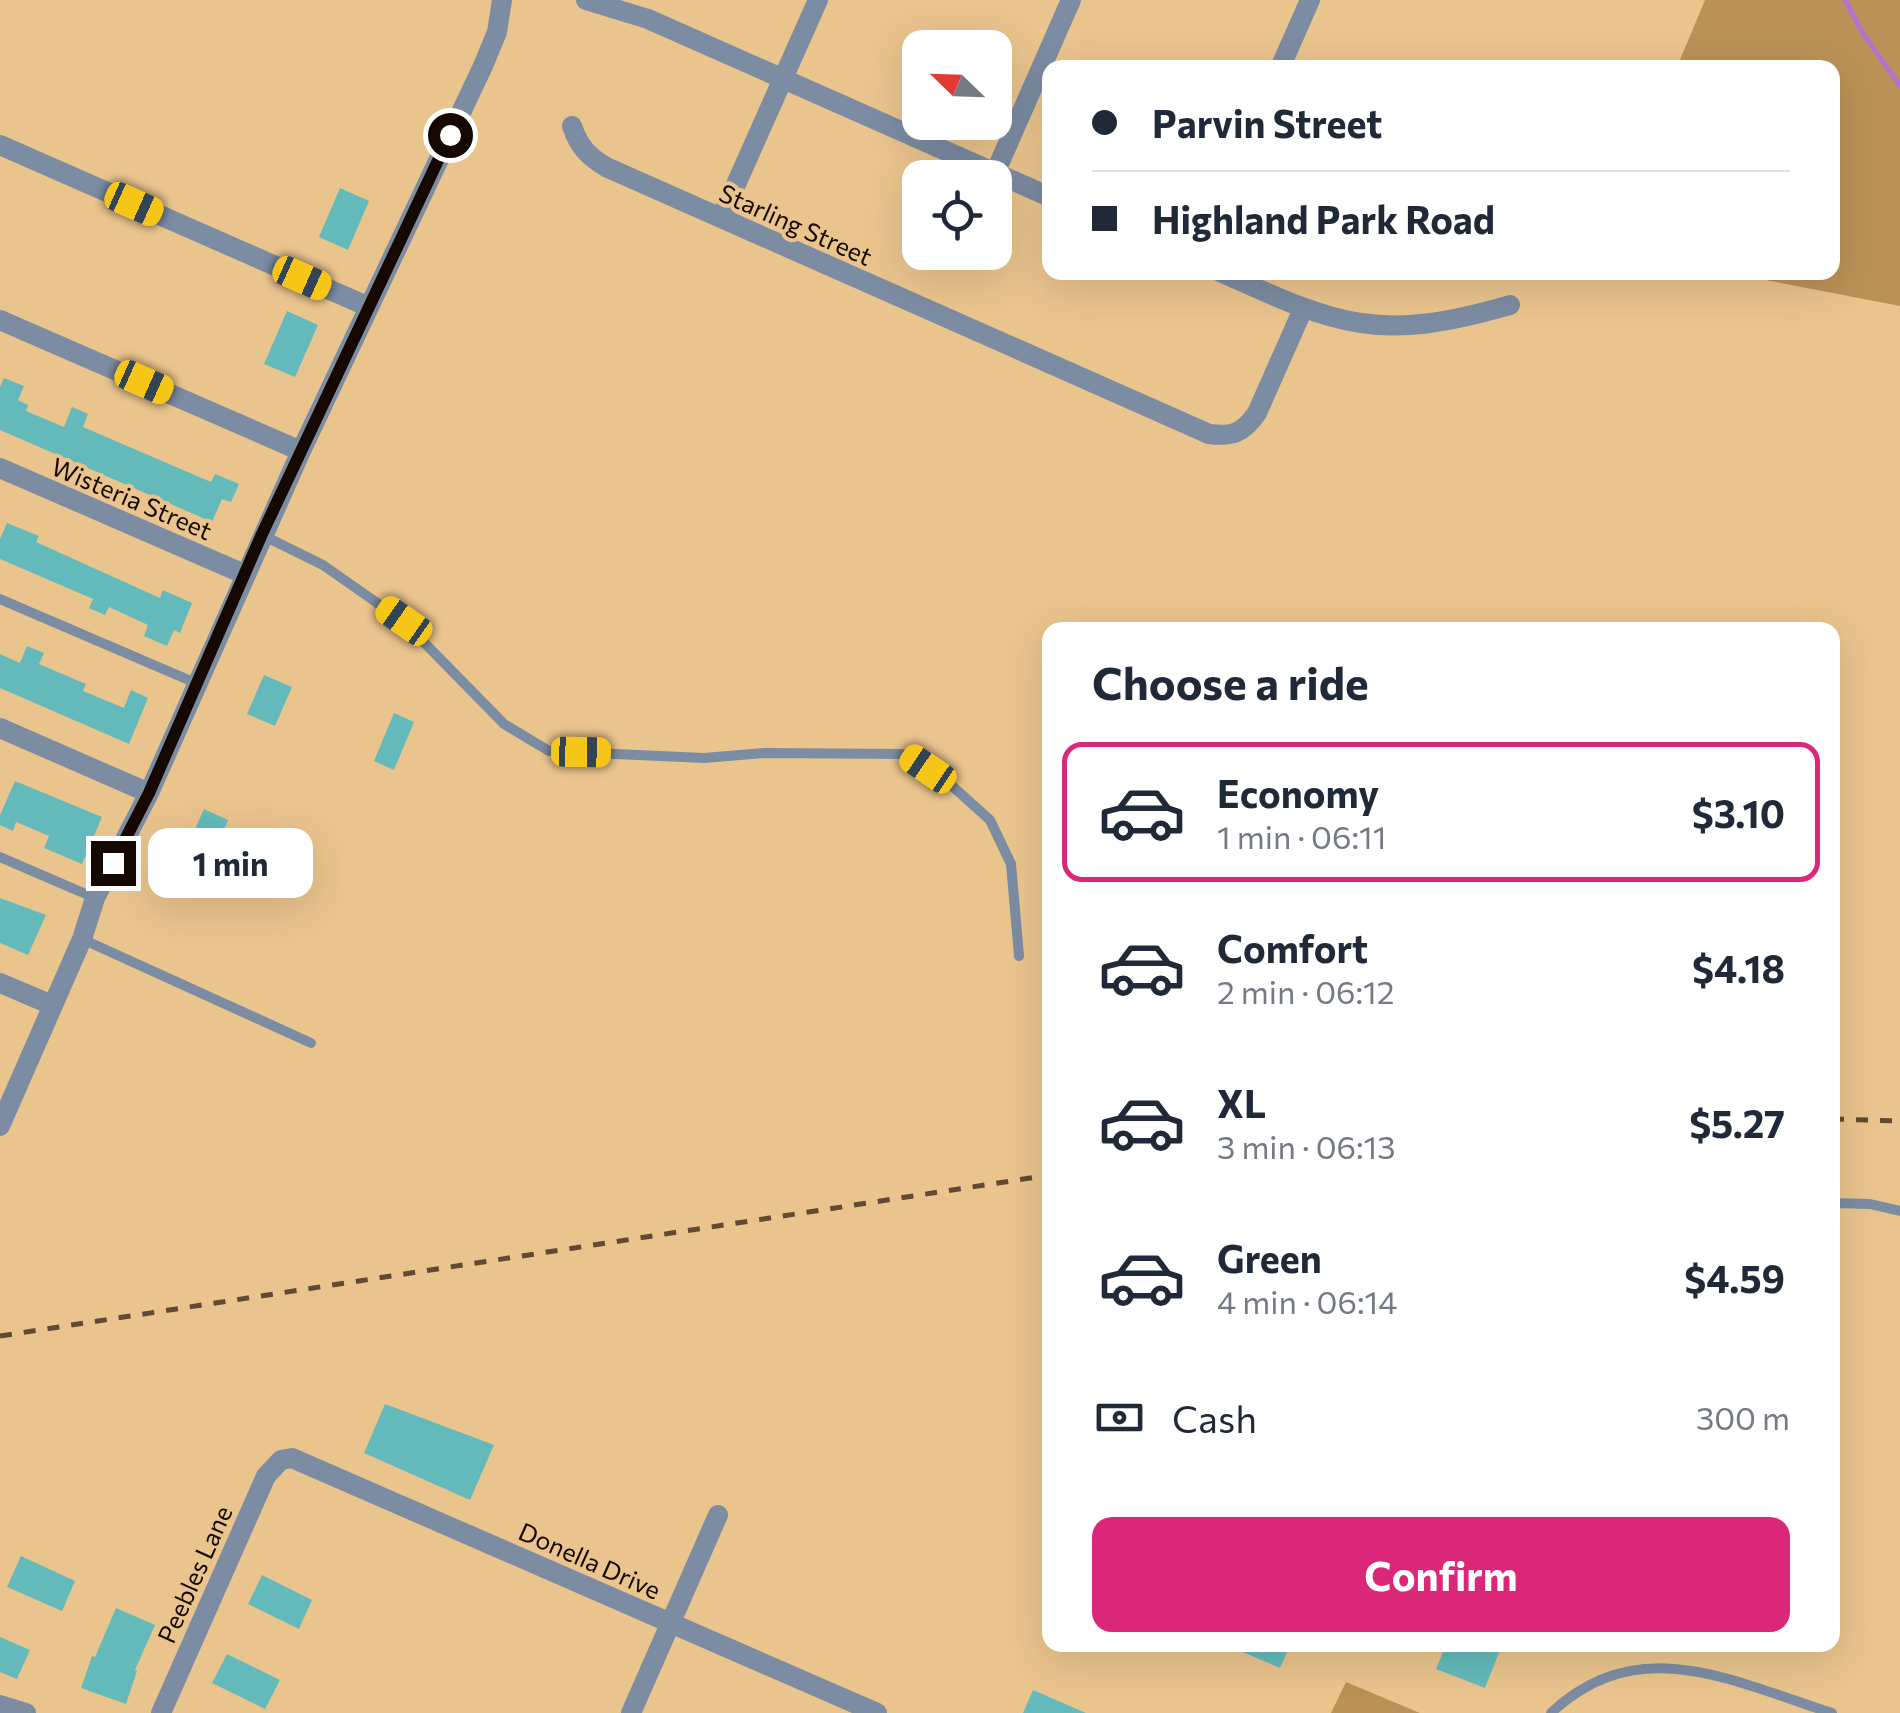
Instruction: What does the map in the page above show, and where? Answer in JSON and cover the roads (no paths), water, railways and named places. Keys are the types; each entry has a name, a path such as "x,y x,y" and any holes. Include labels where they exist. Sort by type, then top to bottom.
{"street":[{"path":"2,1116 82,939 95,898 149,793 262,534 483,66 497,32 502,0"},
{"path":"586,0 648,19 966,160"},
{"path":"721,218 818,0"},
{"path":"1045,60 1071,0"},
{"path":"1284,60 1310,0"},
{"path":"1001,160 1042,66"},
{"name":"Starling Street","path":"572,126 579,144 606,167 1209,434 1238,434 1257,413 1303,309"},
{"path":"0,146 369,307"},
{"path":"1012,180 1042,194"},
{"path":"1238,280 1303,309 1374,327 1412,327 1458,320 1510,306"},
{"path":"0,320 301,451"},
{"name":"Wisteria Street","path":"0,468 244,574"},
{"path":"0,728 149,793"},
{"path":"0,983 52,1006"},
{"name":"Donella Drive","path":"281,1460 305,1462 877,1713"},
{"name":"Peebles Lane","path":"161,1713 266,1476 281,1460"},
{"path":"632,1713 718,1515"},
{"path":"0,1705 26,1713"}],"lane":[{"path":"262,534 324,566 404,621 504,724 549,751 704,758 766,753 904,754 951,785 990,820 1010,864 1019,956"},
{"path":"0,599 198,684"},
{"path":"0,857 95,898"},
{"path":"82,939 311,1043"},
{"path":"1840,1204 1870,1204 1900,1211"},
{"path":"1551,1713 1572,1694 1606,1675 1662,1666 1691,1669 1832,1713"}],"waterway":[{"path":"1845,0 1900,86"}],"railway":[{"path":"1840,1119 1900,1121"},
{"path":"0,1336 1042,1176"}]}
